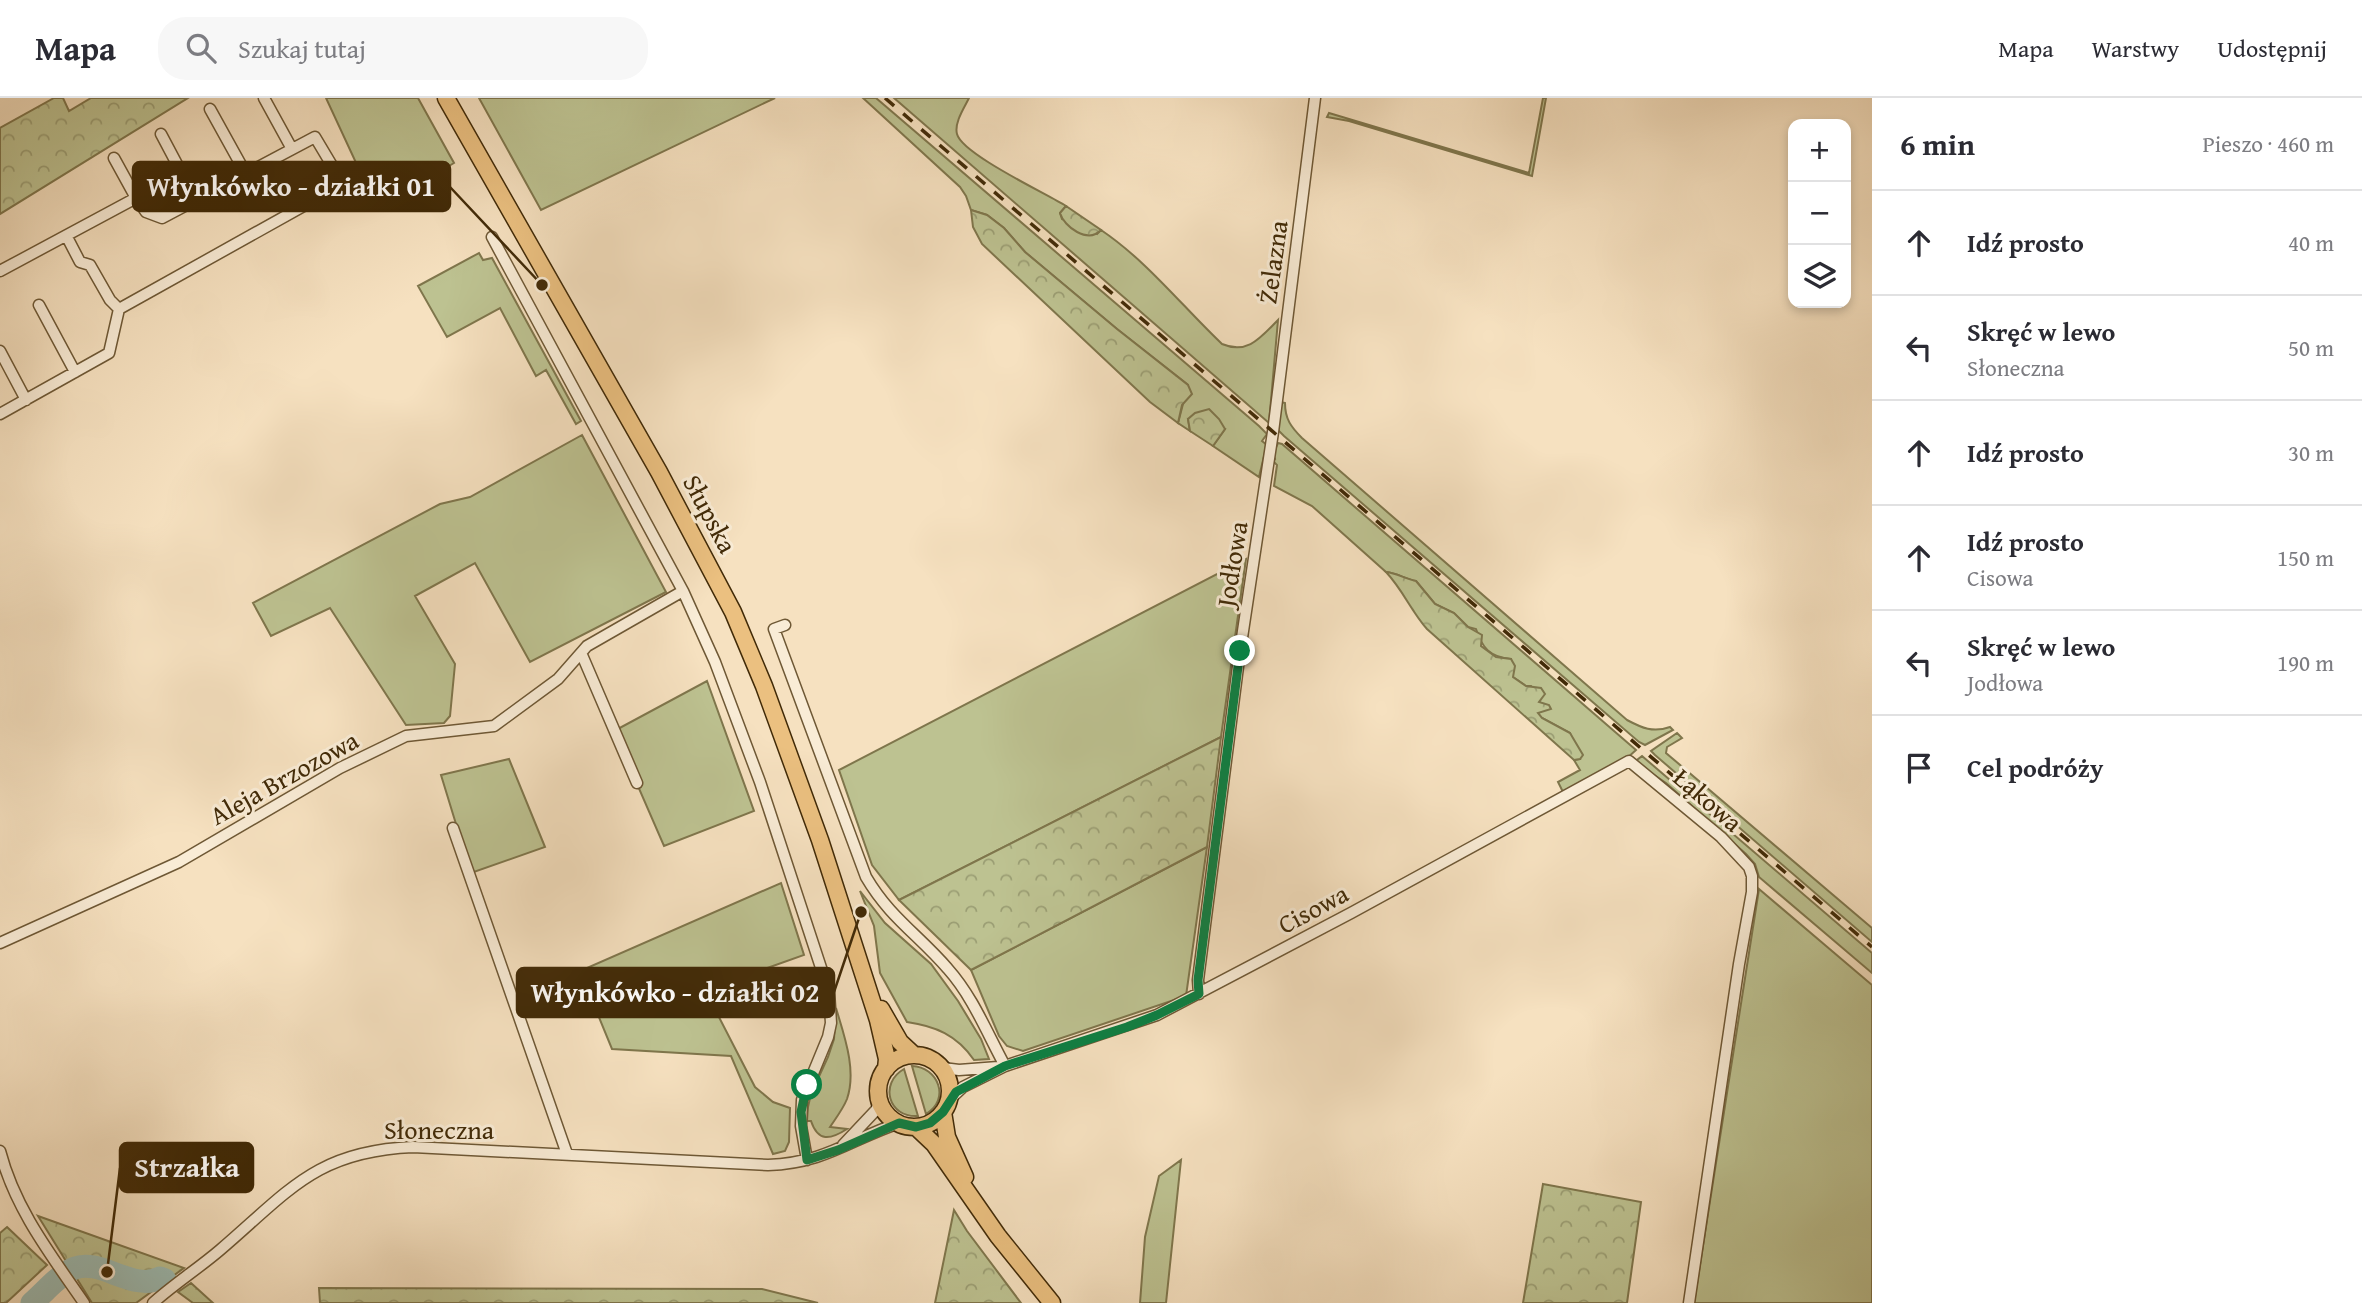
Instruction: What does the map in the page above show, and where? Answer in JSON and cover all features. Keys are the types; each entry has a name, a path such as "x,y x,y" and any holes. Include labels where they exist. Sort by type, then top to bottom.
{"main road":[{"name":"Słupska","path":"446,98 659,472 733,612 797,776 867,984 885,1050 886,1069"},
{"name":"Słupska","path":"867,984 896,1036 905,1049 914,1055"},
{"path":"946,1106 930,1123 916,1127 899,1123 887,1115 880,1102 880,1083 886,1069 901,1057 914,1055 931,1059 943,1068 950,1082 946,1106 947,1137 979,1208"},
{"path":"916,1127 934,1144 1052,1303"}],"street":[{"path":"264,98 292,149"},
{"name":"Żelazna","path":"1273,432 1315,98"},
{"path":"210,110 246,174"},
{"path":"161,134 196,200"},
{"path":"0,414 109,353 119,309 343,184 316,137 162,218 146,212 114,158"},
{"path":"0,271 136,198"},
{"path":"67,237 80,262 90,265 110,300 119,309"},
{"path":"492,237 682,591 726,686 827,979 831,1009 828,1037 807,1085 801,1112 807,1160"},
{"path":"39,305 75,372"},
{"path":"0,351 26,400"},
{"name":"Jodłowa","path":"1199,994 1198,980 1240,651 1273,432"},
{"name":"Aleja Brzozowa","path":"0,943 179,862 340,768 406,736 494,726 558,679 582,655 587,646 682,591"},
{"path":"785,625 774,629 866,877 888,910 939,958 956,978 974,1005 1005,1066"},
{"path":"582,655 636,783"},
{"name":"Cisowa","path":"946,1106 963,1087 1005,1066 1127,1027 1199,994 1629,761"},
{"name":"Łąkowa","path":"1629,761 1721,837 1749,867 1752,876 1752,892 1689,1303"},
{"path":"453,828 567,1154"},
{"name":"Cisowa","path":"943,1068 958,1070 1005,1066"},
{"name":"Słoneczna","path":"838,1150 876,1111 880,1102"},
{"name":"Słoneczna","path":"153,1303 193,1273 306,1175 348,1156 380,1148 413,1147 768,1165 807,1160 838,1150 899,1123"},
{"path":"0,1151 17,1200 37,1236 83,1303"}],"green space":[{"path":"54,98 63,98 69,111 91,98 188,98 0,214 0,128"},
{"path":"326,98 418,98 454,163 377,208"},
{"path":"479,98 775,98 541,210"},
{"path":"863,98 876,98 1259,426 1267,434 1262,441 1267,445 1259,477 1213,446 1225,429 1188,419 1190,431 1178,423 1188,385 1025,252 1004,228 987,215 971,210 960,187"},
{"path":"894,98 969,98 957,125 957,134 962,142 988,162 1066,206 1060,213 1062,219 1097,234 1101,230 1118,242 1222,344 1231,347 1247,346 1260,338 1278,320 1269,423"},
{"path":"1543,98 1546,98 1532,176 1349,121 1327,117 1329,113 1529,173"},
{"path":"1066,206 1101,230 1090,235 1071,228 1060,213"},
{"path":"971,210 987,215 1004,228 1025,252 1188,385 1192,394 1182,405 1178,423 1150,402 982,244 973,227"},
{"path":"479,253 483,260 492,258 581,421 576,424 546,370 536,376 500,308 447,337 418,286"},
{"path":"1281,402 1285,403 1289,422 1302,438 1627,720 1648,729 1670,727 1673,730 1645,745 1639,742 1284,436 1278,430"},
{"path":"1209,409 1225,429 1213,446 1190,431 1188,419 1195,413"},
{"path":"582,435 666,592 530,662 475,563 415,596 455,664 450,716 444,723 406,725 330,608 271,636 253,603 440,504 470,497"},
{"path":"1278,443 1636,750 1625,760 1564,794 1558,782 1580,770 1574,760 1580,759 1570,733 1542,718 1538,713 1543,704 1539,702 1541,699 1531,686 1526,686 1513,677 1511,659 1492,654 1481,641 1476,629 1468,627 1454,613 1435,604 1416,581 1386,572 1312,506 1274,486 1277,465 1273,461 1273,454"},
{"path":"1246,559 1221,737 899,900 872,865 839,770"},
{"path":"1386,572 1416,581 1435,604 1454,613 1468,627 1482,635 1481,646 1496,657 1511,659 1515,666 1513,677 1526,686 1541,688 1545,694 1539,702 1549,705 1551,709 1538,713 1542,718 1570,733 1583,755 1580,759 1574,760 1427,629"},
{"path":"707,681 754,811 664,846 614,731"},
{"path":"1677,733 1682,738 1667,747 1666,753 1872,928 1872,942 1651,751"},
{"path":"1221,737 1207,847 971,970 899,900"},
{"path":"1642,756 1872,953 1872,973 1759,877 1755,864 1746,854 1666,783 1638,764 1637,760"},
{"path":"509,759 545,847 471,873 441,775"},
{"path":"1207,847 1186,996 1023,1051 1007,1046 999,1036 971,970"},
{"path":"781,883 804,955 705,990 755,1087 773,1102 790,1108 789,1142 785,1151 773,1154 731,1056 612,1049 580,971"},
{"path":"1759,889 1872,985 1872,1303 1694,1303"},
{"path":"860,891 885,923 931,964 958,1001 981,1039 989,1059 974,1060 960,1044 945,1033 907,1022 880,973 874,926"},
{"path":"836,1008 851,1076 847,1099 830,1127 847,1129 825,1137 817,1133 811,1121 807,1121 808,1107 834,1039"},
{"path":"912,1066 929,1072 938,1085 938,1100 934,1108 926,1114"},
{"path":"904,1069 918,1116 900,1111 890,1099 891,1083"},
{"path":"1181,1160 1166,1303 1140,1303 1145,1237 1159,1176"},
{"path":"1543,1184 1641,1202 1627,1303 1523,1303"},
{"path":"954,1210 967,1231 1021,1303 935,1303"},
{"path":"38,1216 184,1268 136,1303 92,1303"},
{"path":"7,1227 47,1265 6,1303 0,1303 0,1233"},
{"path":"191,1283 213,1303 193,1303 178,1292"},
{"path":"319,1288 762,1289 818,1303 320,1303"}],"waterway":[{"path":"32,1303 63,1274 85,1266 139,1281 160,1278 165,1280"}],"railway":[{"path":"885,98 1872,947"}],"place":[{"name":"Włynkówko - działki 01","path":"542,285"},
{"name":"Włynkówko - działki 02","path":"861,912"},
{"name":"Strzałka","path":"107,1272"}],"route":[{"path":"807,1085 801,1112 807,1160 838,1150 889,1126 899,1123 916,1127 930,1123 943,1112 956,1092 1005,1066 1127,1027 1199,994 1198,980 1240,651"}]}
